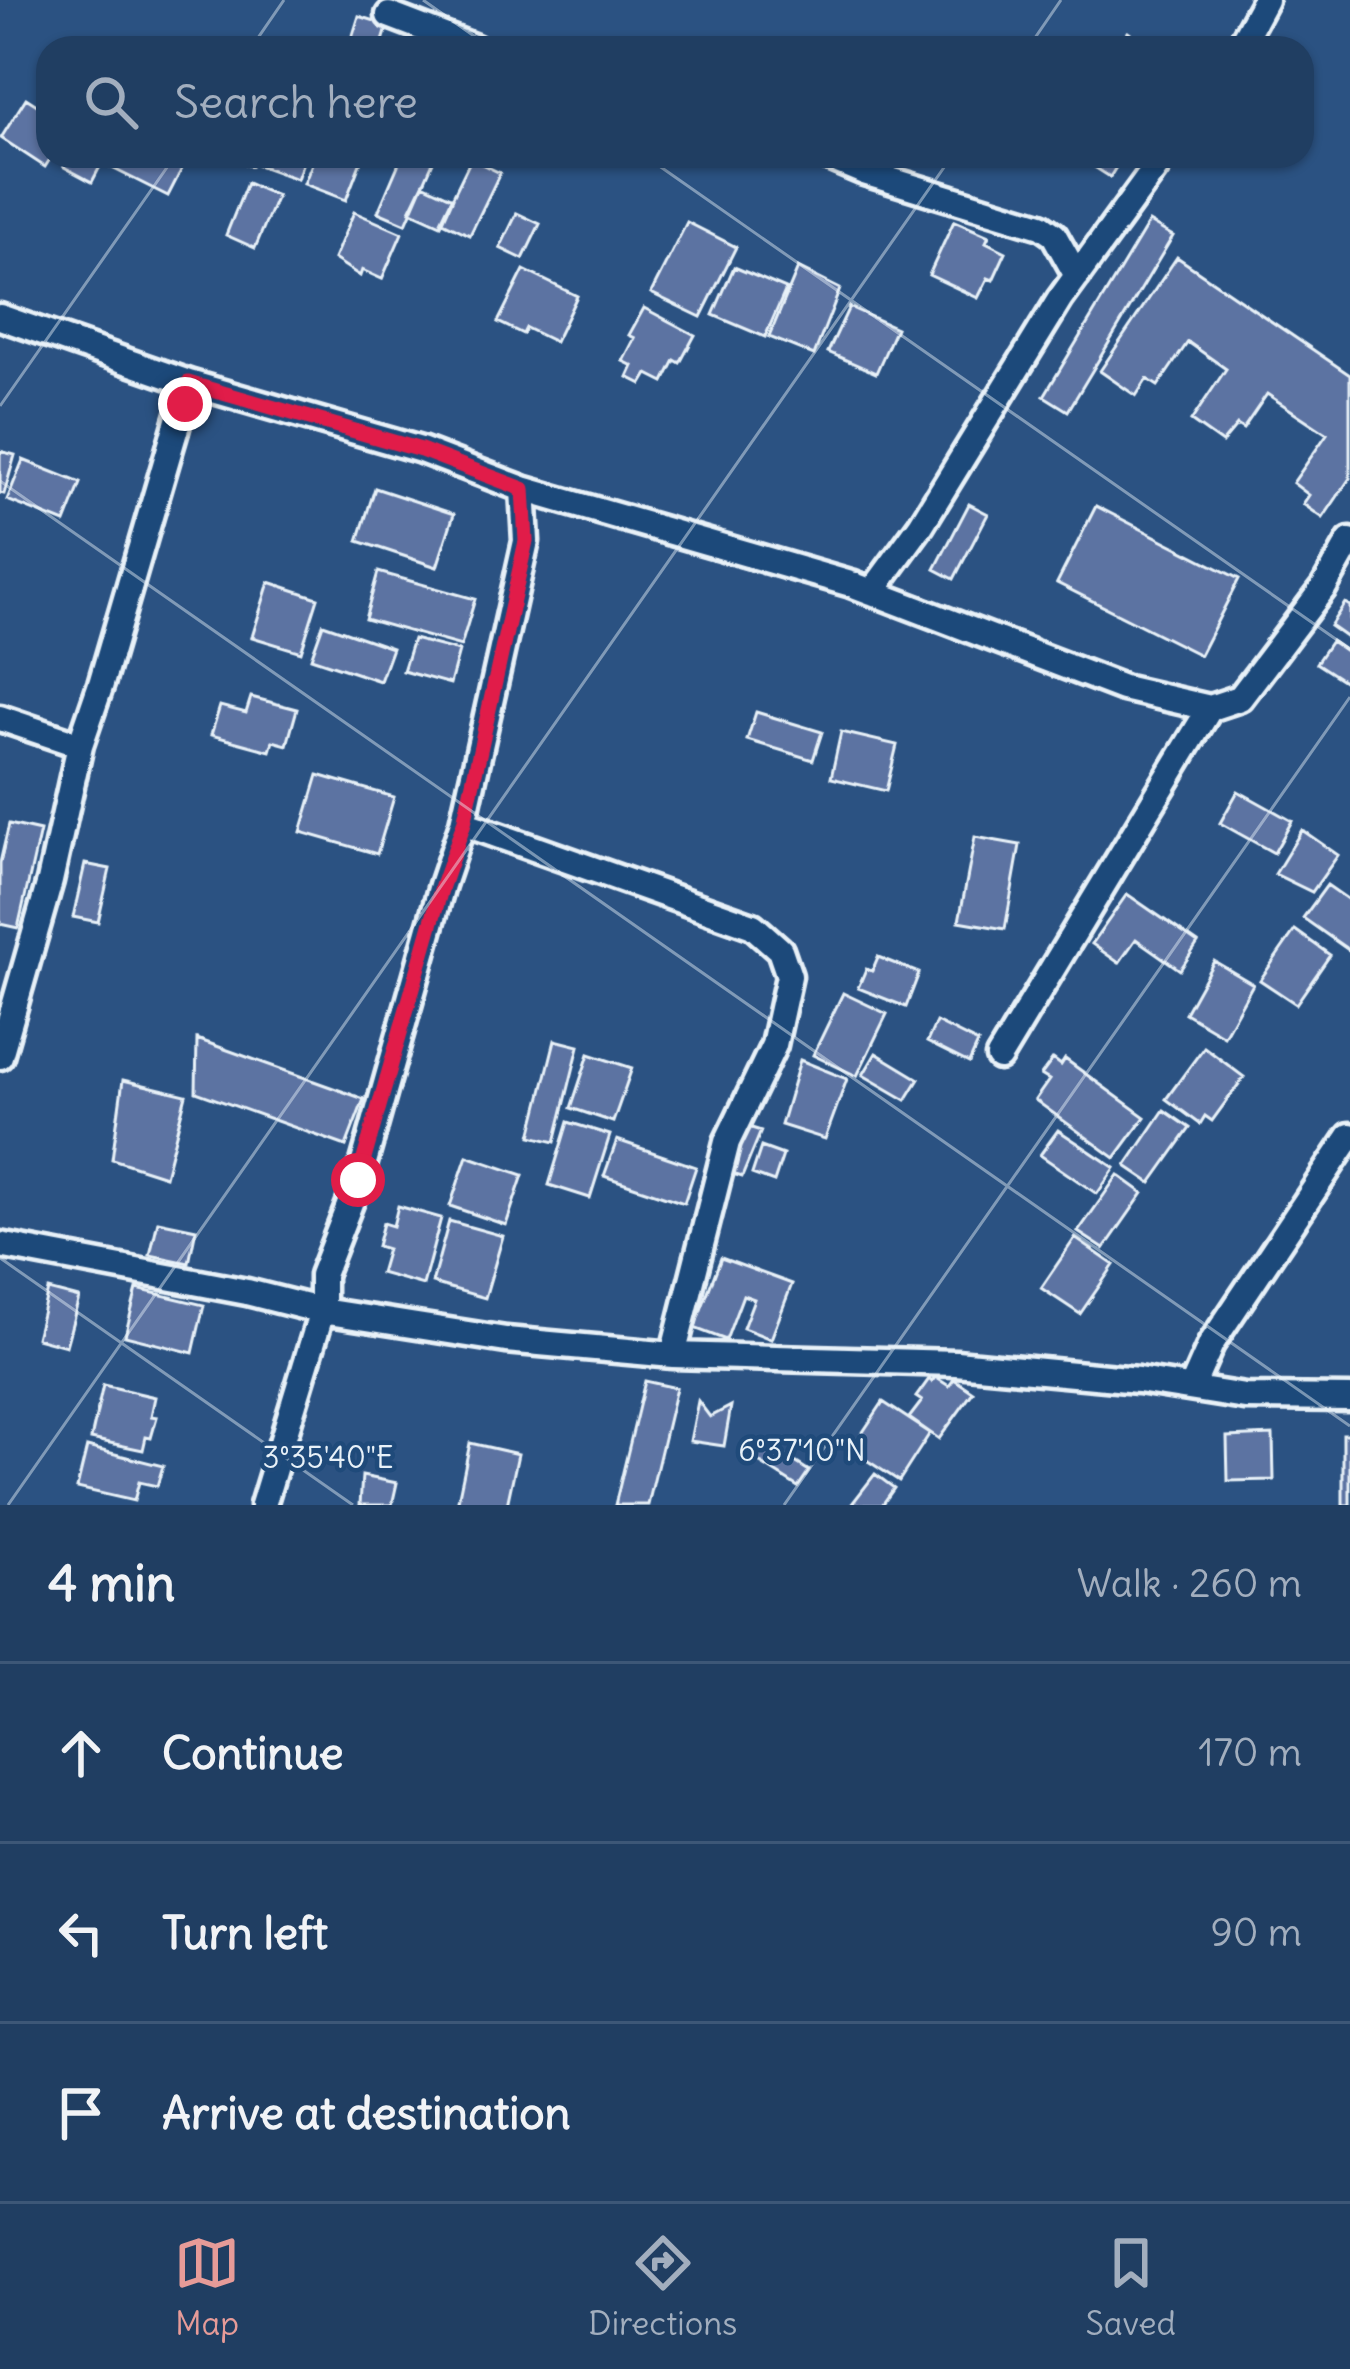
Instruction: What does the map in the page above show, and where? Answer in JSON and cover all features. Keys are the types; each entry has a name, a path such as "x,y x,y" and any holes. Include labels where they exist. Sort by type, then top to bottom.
{"street":[{"path":"1246,36 1265,0"},
{"path":"389,15 444,36"},
{"path":"854,168 1042,226 1054,235 1077,276"},
{"path":"872,592 921,525 1077,276 1155,168"},
{"path":"0,317 188,383 421,450 523,489 872,592 1123,688 1210,708 1240,698 1324,587 1350,542"},
{"path":"0,1056 50,881 80,745 188,383"},
{"path":"263,1505 322,1311 322,1275 358,1180 464,823 526,541 523,489"},
{"path":"999,1057 1210,708"},
{"path":"0,718 80,745"},
{"path":"464,823 753,926 780,950 789,976 774,1045 727,1142 673,1355"},
{"path":"1192,1387 1211,1344 1350,1136"},
{"path":"0,1245 322,1311 506,1340 673,1355 956,1363 1192,1387 1245,1397 1350,1398"}],"building":[{"path":"359,16 388,25 385,36 353,36"},
{"path":"26,98 36,104 36,161 1,138"},
{"path":"66,168 99,168 92,182"},
{"path":"112,168 182,168 168,196"},
{"path":"266,168 301,168 297,179"},
{"path":"310,168 358,168 346,200 304,184"},
{"path":"397,168 430,168 406,224 378,212"},
{"path":"467,168 500,173 470,235 441,221"},
{"path":"247,183 277,196 255,248 226,235"},
{"path":"423,184 453,198 441,225 410,211"},
{"path":"354,212 402,233 382,279 362,270 360,276 334,259"},
{"path":"517,213 540,224 523,259 500,248"},
{"path":"954,221 989,236 986,242 1006,252 978,298 929,275"},
{"path":"687,222 736,247 701,317 651,293"},
{"path":"1149,222 1173,236 1068,411 1044,396"},
{"path":"1177,257 1350,375 1350,478 1323,518 1303,504 1309,495 1293,483 1327,434 1267,394 1243,429 1237,425 1222,443 1191,421 1226,369 1188,342 1158,386 1147,379 1136,396 1100,371"},
{"path":"734,267 786,289 765,337 713,315"},
{"path":"798,268 840,289 814,355 769,337"},
{"path":"524,270 577,296 555,342 526,328 523,334 498,322"},
{"path":"849,307 896,328 876,373 828,352"},
{"path":"644,308 695,335 664,382 648,374 642,384 628,377 633,366 623,361 635,338 629,335"},
{"path":"0,451 15,455 4,494 0,493"},
{"path":"23,460 81,483 65,523 7,500"},
{"path":"375,488 454,514 437,567 358,541"},
{"path":"969,504 988,514 954,579 935,569"},
{"path":"1096,506 1239,579 1200,655 1057,583"},
{"path":"378,572 475,599 461,646 365,619"},
{"path":"269,582 318,598 301,652 252,637"},
{"path":"1345,603 1350,606 1350,640 1330,626"},
{"path":"323,624 392,648 380,681 311,658"},
{"path":"413,639 459,651 450,684 403,671"},
{"path":"1331,641 1350,654 1350,685 1316,663"},
{"path":"251,697 297,709 287,745 273,741 270,751 211,735 220,706 246,713"},
{"path":"756,712 822,732 813,760 747,740"},
{"path":"841,732 897,745 886,791 831,778"},
{"path":"318,775 394,797 377,854 301,832"},
{"path":"1238,791 1292,821 1274,853 1220,823"},
{"path":"9,824 40,831 18,928 0,924 0,863"},
{"path":"1302,830 1338,855 1312,892 1275,874"},
{"path":"975,837 1020,845 1005,929 959,921"},
{"path":"85,864 110,869 98,922 73,917"},
{"path":"1327,885 1350,901 1350,951 1303,918"},
{"path":"1127,894 1198,943 1180,970 1136,939 1119,963 1092,944"},
{"path":"1295,930 1330,955 1296,1004 1260,980"},
{"path":"878,957 919,973 906,1007 858,988"},
{"path":"1214,961 1253,984 1224,1036 1185,1013"},
{"path":"843,993 887,1014 857,1076 813,1055"},
{"path":"936,1022 978,1043 969,1063 927,1042"},
{"path":"197,1039 364,1099 346,1146 196,1092"},
{"path":"555,1040 579,1046 555,1142 531,1136"},
{"path":"1204,1047 1244,1077 1212,1121 1205,1116 1200,1124 1166,1099"},
{"path":"876,1053 919,1079 906,1100 863,1075"},
{"path":"589,1054 632,1068 613,1122 571,1108"},
{"path":"1053,1059 1061,1065 1065,1059 1145,1117 1115,1158 1035,1100 1049,1080 1041,1075"},
{"path":"800,1060 847,1079 825,1139 781,1125"},
{"path":"123,1080 186,1095 165,1176 112,1159"},
{"path":"1164,1110 1190,1128 1151,1183 1126,1166"},
{"path":"568,1122 610,1135 590,1198 549,1185"},
{"path":"739,1124 761,1131 742,1177 723,1171"},
{"path":"1058,1130 1115,1168 1097,1194 1040,1155"},
{"path":"617,1140 696,1167 684,1203 604,1176"},
{"path":"761,1147 783,1155 774,1182 752,1174"},
{"path":"467,1156 523,1175 506,1225 450,1206"},
{"path":"1118,1175 1143,1193 1104,1249 1078,1232"},
{"path":"398,1206 441,1218 423,1285 380,1273 387,1249 377,1246 383,1223 393,1226"},
{"path":"158,1221 196,1229 189,1263 150,1255"},
{"path":"449,1221 503,1236 485,1298 432,1283"},
{"path":"1075,1238 1114,1265 1080,1314 1041,1288"},
{"path":"721,1258 792,1284 771,1339 743,1328 754,1299 743,1295 726,1340 694,1328"},
{"path":"137,1289 204,1305 193,1353 125,1336"},
{"path":"48,1290 79,1298 66,1346 36,1338"},
{"path":"935,1377 949,1386 954,1379 973,1392 939,1439 909,1418 922,1401 916,1397"},
{"path":"645,1381 676,1388 648,1505 615,1505"},
{"path":"103,1385 155,1397 151,1416 157,1417 143,1450 91,1439"},
{"path":"698,1401 710,1417 731,1406 724,1446 690,1441"},
{"path":"883,1402 930,1433 899,1481 851,1450"},
{"path":"1343,1434 1350,1434 1350,1505 1343,1505"},
{"path":"1273,1435 1274,1480 1228,1481 1227,1437"},
{"path":"761,1440 809,1471 798,1487 751,1457"},
{"path":"470,1443 518,1454 507,1505 457,1505"},
{"path":"87,1447 163,1466 157,1486 139,1482 134,1501 77,1488"},
{"path":"875,1474 894,1488 882,1505 851,1505"},
{"path":"362,1476 397,1483 392,1505 360,1505"}],"route":[{"path":"185,404 188,383 421,450 523,489 526,541 464,823 358,1180"}]}
